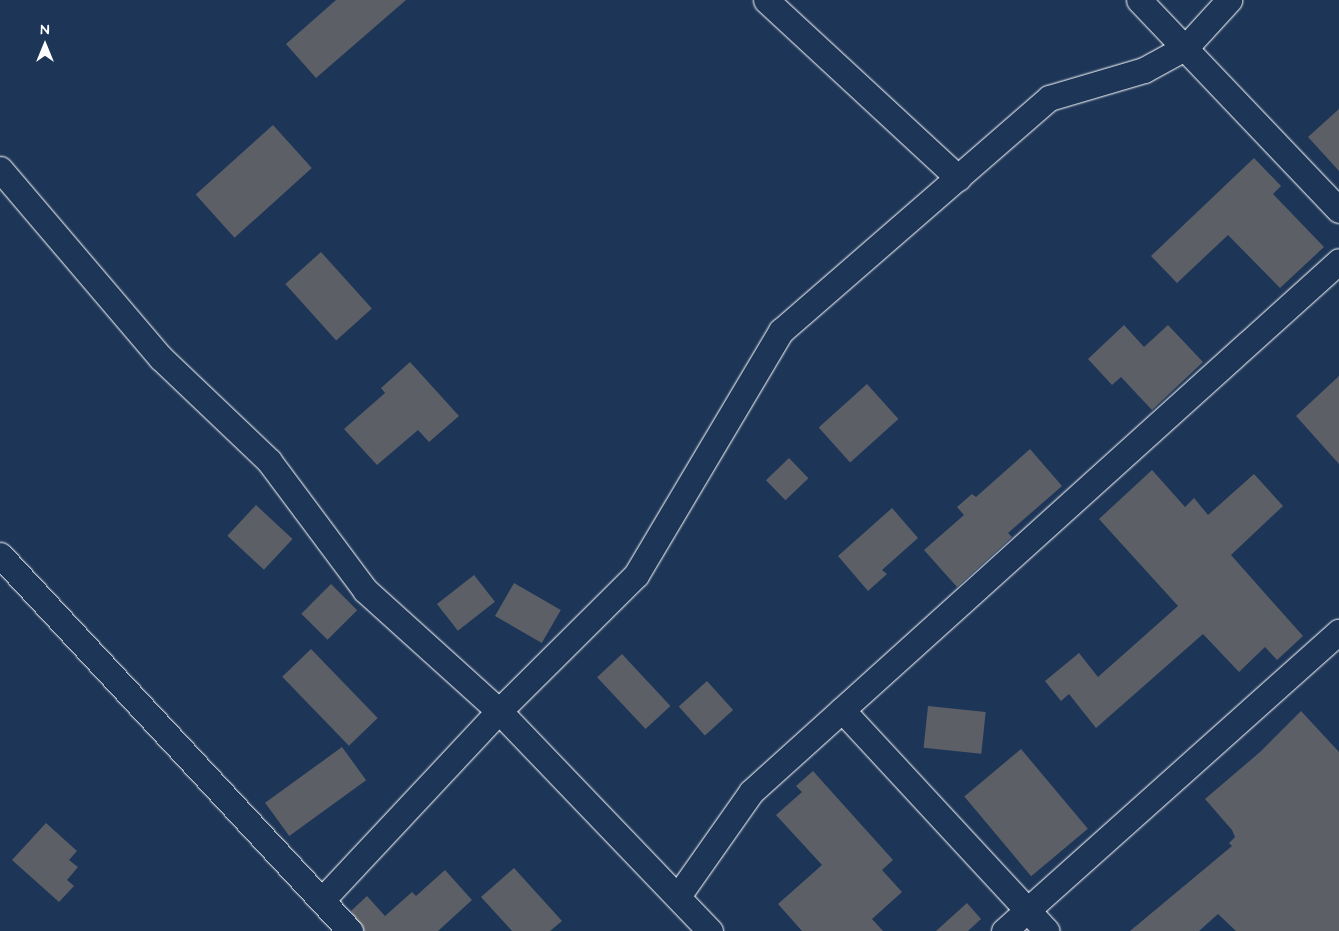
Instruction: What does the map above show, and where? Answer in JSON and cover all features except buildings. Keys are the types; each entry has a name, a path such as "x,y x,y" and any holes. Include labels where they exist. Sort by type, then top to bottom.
{"street":[{"path":"766,0 958,178"},
{"path":"1139,0 1186,47 1339,210"},
{"path":"322,900 499,711 636,575 781,331 1049,98 1144,70 1186,47 1230,0"},
{"path":"0,168 161,358 269,460 365,590 499,711 710,931"},
{"path":"678,896 751,792 1339,261"},
{"path":"0,555 350,931"},
{"path":"1004,931 1339,632"},
{"path":"842,710 1026,911 1047,931"}]}
